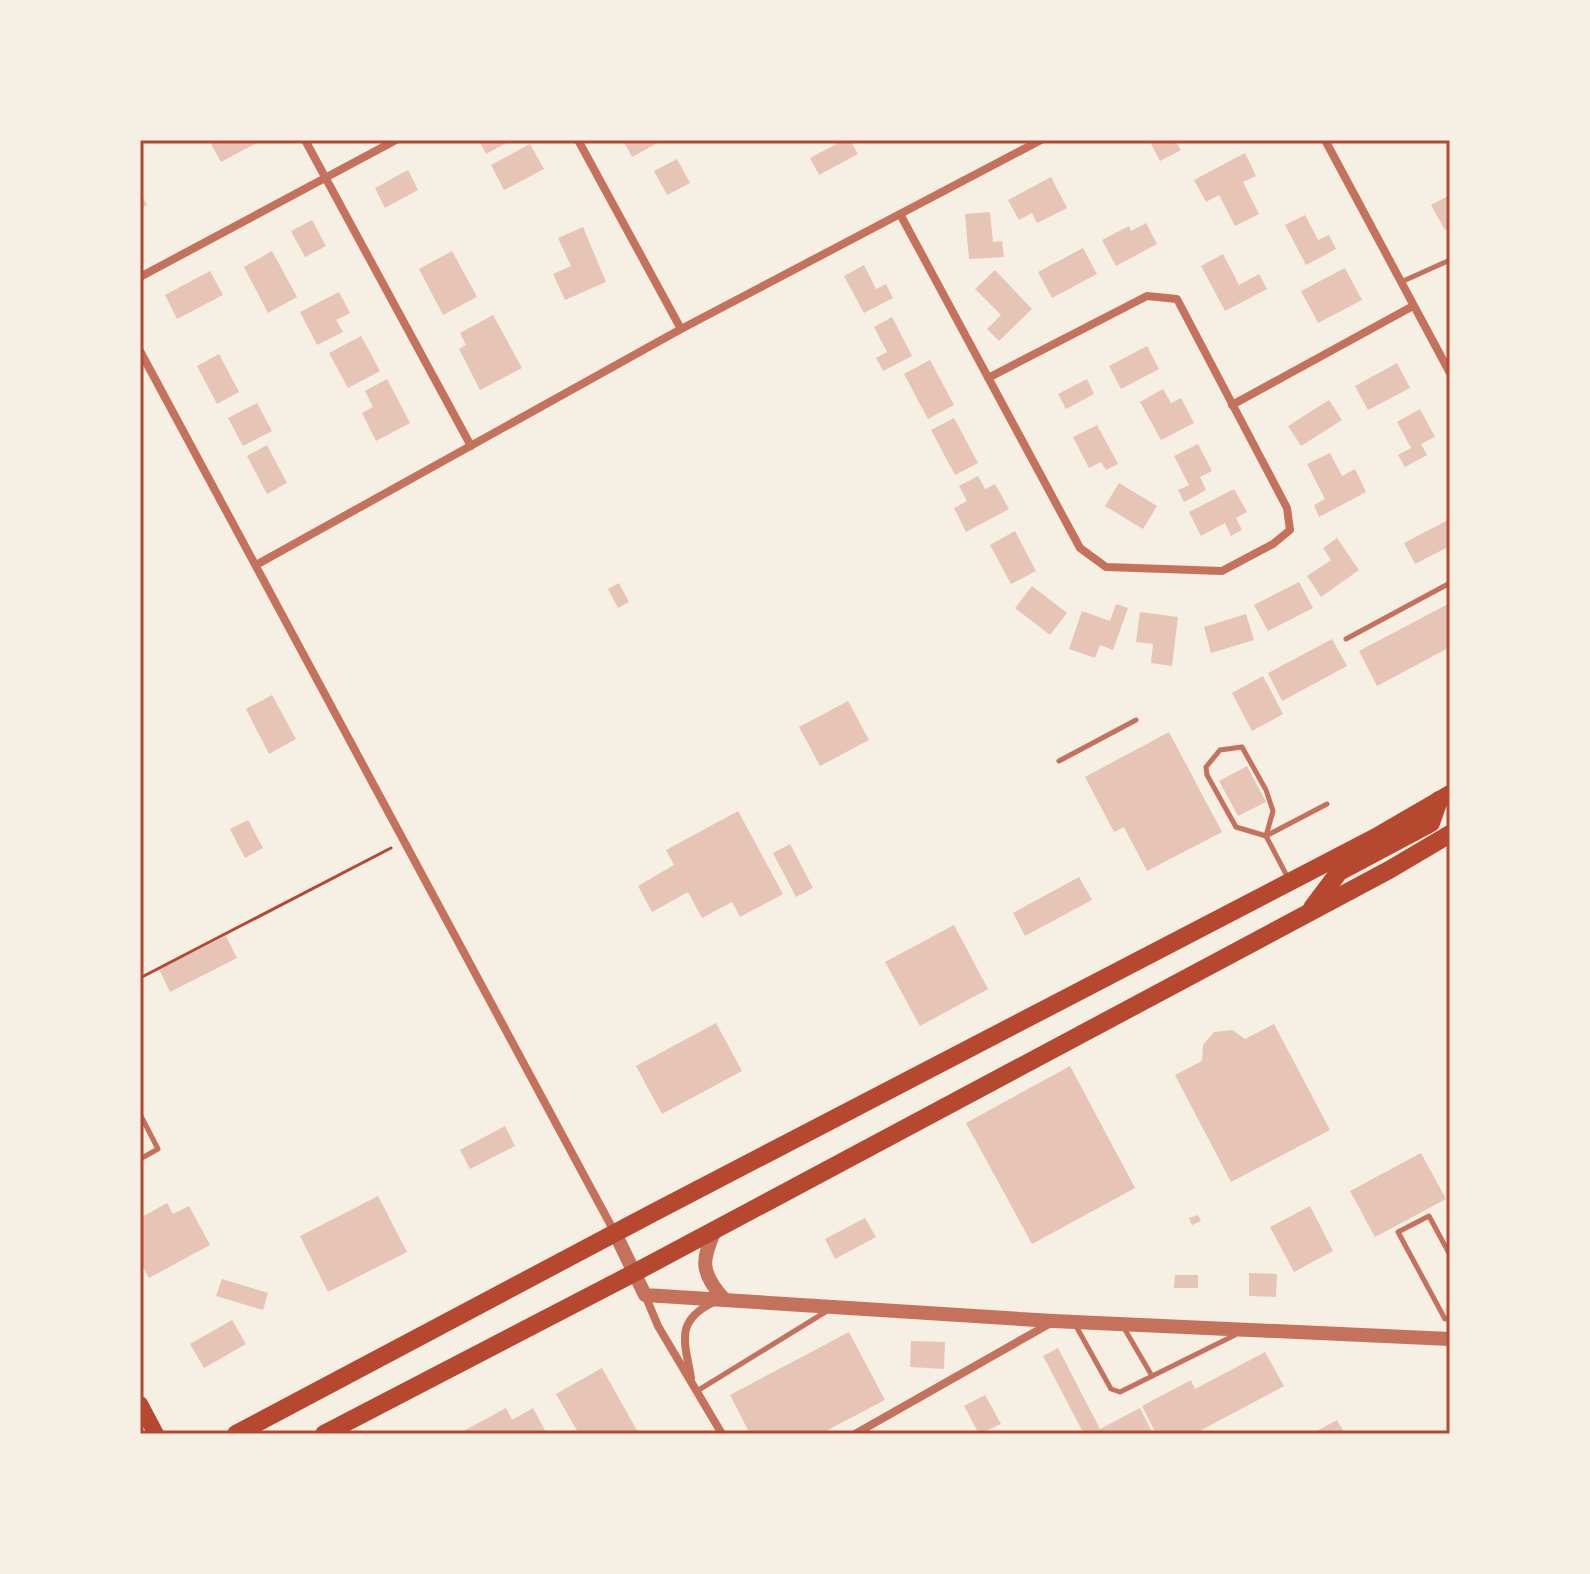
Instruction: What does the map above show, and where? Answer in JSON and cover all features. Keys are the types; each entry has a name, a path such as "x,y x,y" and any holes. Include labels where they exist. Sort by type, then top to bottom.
{"main road":[{"path":"236,1434 1376,837 1445,797"},
{"path":"1310,911 1339,872 1431,823 1445,797"},
{"path":"324,1434 634,1273 1389,870 1450,834"},
{"path":"140,1404 156,1434"}],"street":[{"path":"305,140 471,446"},
{"path":"140,277 396,140"},
{"path":"578,140 681,329"},
{"path":"256,565 681,329 1041,140"},
{"path":"1325,140 1450,373"},
{"path":"900,214 988,378 1080,548 1106,567 1222,571 1273,544 1290,530 1287,508 1177,299 1147,296 988,378"},
{"path":"1232,405 1413,306"},
{"path":"140,351 615,1233 650,1311 722,1434"},
{"path":"716,1228 705,1252 704,1265 708,1278 723,1298"},
{"path":"645,1295 1053,1321 1450,1339"},
{"path":"694,1387 684,1335 687,1322 701,1308 723,1298"},
{"path":"855,1434 1053,1321"}],"lane":[{"path":"1401,282 1450,260"},
{"path":"1346,639 1450,583"},
{"path":"1059,761 1136,720"},
{"path":"1290,882 1266,836 1273,811 1266,790 1242,747 1220,750 1206,767 1207,775 1236,827 1266,836 1327,804"},
{"path":"140,1114 158,1149 140,1159"},
{"path":"1450,1255 1429,1216 1398,1232 1445,1319 1450,1318"},
{"path":"694,1387 832,1308"},
{"path":"1074,1322 1111,1389 1120,1392 1244,1330"},
{"path":"1121,1324 1152,1376"}],"path":[{"path":"140,978 391,848"}],"building":[{"path":"209,140 262,140 221,162"},
{"path":"479,140 512,140 486,154"},
{"path":"623,140 663,140 632,157"},
{"path":"844,140 850,140 858,154 819,175 810,158"},
{"path":"1149,140 1175,140 1181,150 1160,161"},
{"path":"530,144 544,169 504,190 491,165"},
{"path":"1245,153 1256,176 1243,182 1259,214 1235,226 1219,195 1206,202 1194,180"},
{"path":"677,159 690,183 667,195 654,171"},
{"path":"408,170 418,190 385,208 375,188"},
{"path":"1051,177 1067,208 1037,223 1032,213 1019,220 1008,200"},
{"path":"140,192 147,205 140,209"},
{"path":"1450,195 1450,228 1445,230 1431,205"},
{"path":"990,212 993,242 1002,241 1004,257 969,259 965,214"},
{"path":"1305,215 1318,240 1329,235 1336,249 1306,265 1285,225"},
{"path":"312,220 326,246 305,257 291,231"},
{"path":"1146,223 1157,244 1116,266 1102,240 1129,226 1131,231"},
{"path":"583,227 606,282 565,300 553,274 571,266 558,238"},
{"path":"1083,248 1097,274 1052,298 1038,272"},
{"path":"272,251 297,297 268,313 244,267"},
{"path":"452,251 477,297 443,315 419,269"},
{"path":"1223,254 1239,285 1259,274 1267,289 1225,311 1201,266"},
{"path":"864,265 876,289 886,284 893,298 864,313 844,276"},
{"path":"1345,268 1362,300 1318,323 1301,291"},
{"path":"995,270 1032,309 999,341 987,329 1001,315 975,289"},
{"path":"210,271 223,295 177,319 165,295"},
{"path":"339,292 350,313 336,320 343,332 317,345 300,312"},
{"path":"493,315 522,368 480,390 459,349 466,345 460,333"},
{"path":"892,317 912,356 883,371 876,358 887,352 874,327"},
{"path":"361,336 380,371 348,388 329,353"},
{"path":"1147,346 1159,369 1121,389 1109,366"},
{"path":"219,354 239,392 217,404 197,366"},
{"path":"930,360 954,405 928,419 904,374"},
{"path":"1397,363 1410,388 1368,410 1355,386"},
{"path":"387,379 410,423 376,441 362,413 373,407 365,391"},
{"path":"1087,379 1094,394 1066,409 1058,394"},
{"path":"1163,389 1171,403 1181,398 1194,423 1161,440 1140,402"},
{"path":"1329,400 1342,420 1301,446 1288,426"},
{"path":"257,403 272,431 243,446 228,418"},
{"path":"1420,409 1435,437 1421,444 1427,455 1405,467 1398,455 1411,448 1397,422"},
{"path":"954,418 978,463 955,475 931,430"},
{"path":"1097,425 1118,464 1106,470 1101,462 1089,468 1073,437"},
{"path":"1198,444 1212,471 1200,477 1206,490 1184,502 1178,490 1189,485 1174,456"},
{"path":"267,445 287,483 267,494 247,456"},
{"path":"1330,453 1342,476 1355,469 1366,492 1319,517 1314,505 1325,499 1307,464"},
{"path":"978,476 985,489 995,484 1009,509 966,532 954,508 967,501 959,486"},
{"path":"1119,483 1157,506 1143,529 1105,506"},
{"path":"1234,489 1247,512 1236,518 1242,530 1231,536 1225,523 1201,536 1189,512"},
{"path":"1450,519 1450,546 1415,564 1404,543"},
{"path":"1015,531 1036,571 1011,584 990,545"},
{"path":"1337,538 1359,570 1321,597 1307,576 1331,560 1323,548"},
{"path":"1299,582 1313,608 1268,631 1254,605"},
{"path":"619,583 629,602 618,608 608,589"},
{"path":"1032,586 1067,613 1050,635 1015,608"},
{"path":"1450,603 1450,647 1377,686 1359,651"},
{"path":"1116,604 1128,608 1113,650 1100,645 1095,658 1069,649 1082,611 1110,621"},
{"path":"1140,612 1178,617 1172,666 1151,663 1153,644 1136,642"},
{"path":"1246,614 1254,640 1211,653 1204,627"},
{"path":"1332,639 1347,666 1282,701 1268,673"},
{"path":"1263,676 1283,714 1252,731 1232,693"},
{"path":"272,695 296,739 269,754 246,709"},
{"path":"848,701 869,740 820,766 799,727"},
{"path":"1169,732 1222,832 1147,871 1124,827 1114,832 1085,777"},
{"path":"1247,766 1266,802 1238,816 1219,781"},
{"path":"738,811 783,894 740,917 732,902 702,918 688,892 652,912 638,886 674,865 666,850"},
{"path":"248,820 263,848 245,858 230,829"},
{"path":"790,844 813,888 796,897 773,853"},
{"path":"1079,877 1092,900 1025,936 1013,913"},
{"path":"954,925 988,989 920,1026 885,962"},
{"path":"226,936 237,958 170,992 159,969"},
{"path":"716,1023 742,1071 662,1114 636,1066"},
{"path":"1274,1024 1330,1130 1231,1182 1175,1075 1202,1061 1203,1045 1214,1032 1232,1030 1245,1039"},
{"path":"1070,1066 1135,1188 1032,1244 966,1123"},
{"path":"505,1126 515,1146 470,1169 460,1150"},
{"path":"1421,1153 1446,1199 1375,1237 1350,1191"},
{"path":"378,1196 407,1252 328,1292 300,1236"},
{"path":"167,1203 173,1214 189,1206 210,1245 149,1278 140,1262 140,1218"},
{"path":"1310,1206 1333,1251 1294,1272 1270,1227"},
{"path":"1198,1215 1201,1221 1192,1225 1189,1218"},
{"path":"865,1218 876,1237 835,1259 825,1239"},
{"path":"1249,1273 1277,1274 1276,1297 1249,1296"},
{"path":"1175,1275 1198,1275 1198,1288 1174,1288"},
{"path":"222,1279 268,1293 263,1310 216,1296"},
{"path":"232,1320 246,1344 204,1368 190,1344"},
{"path":"849,1332 885,1400 820,1434 750,1434 730,1395"},
{"path":"911,1341 945,1342 944,1369 910,1367"},
{"path":"1058,1348 1100,1429 1140,1408 1153,1434 1084,1434 1043,1356"},
{"path":"1265,1352 1284,1386 1194,1434 1156,1434 1142,1406 1191,1380 1195,1389"},
{"path":"602,1368 639,1434 579,1434 556,1394"},
{"path":"985,1395 1001,1424 979,1434 964,1406"},
{"path":"506,1408 512,1420 533,1408 547,1434 458,1434"},
{"path":"1337,1420 1345,1434 1316,1434 1315,1432"}]}
